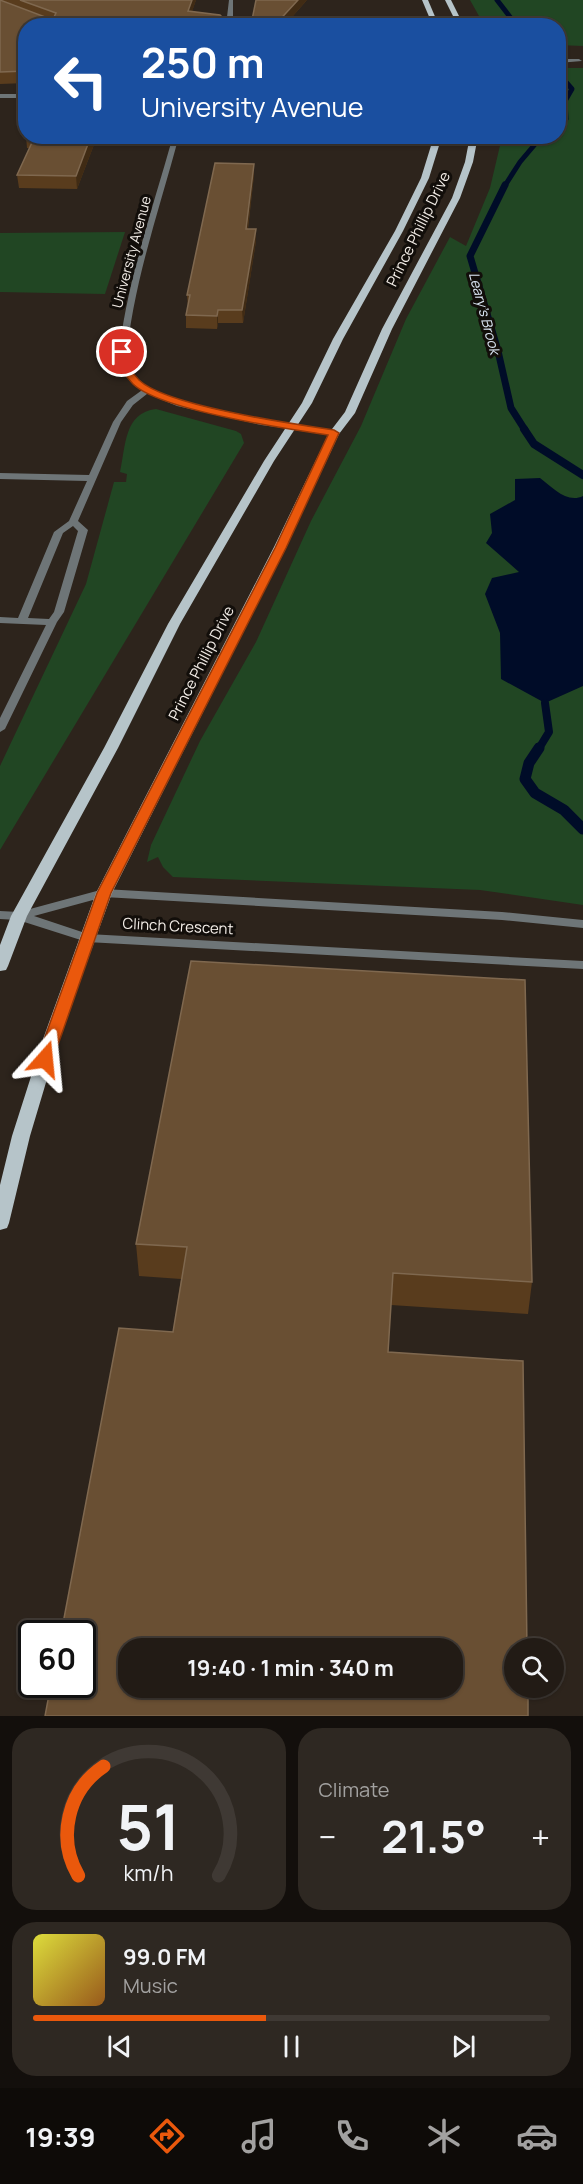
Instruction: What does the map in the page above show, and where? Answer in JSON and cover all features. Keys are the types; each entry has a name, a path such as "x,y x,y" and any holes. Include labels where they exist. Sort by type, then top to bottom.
{"main road":[{"path":"425,0 433,18"},
{"path":"448,0 457,18"},
{"name":"Prince Phillip Drive","path":"0,966 19,916 111,748 174,624 269,461 292,427 410,210 425,178 436,144"},
{"name":"Prince Phillip Drive","path":"0,1223 21,1136 104,893 280,548 334,433 350,413 387,329 456,198 469,162 472,144"}],"street":[{"path":"229,18 231,0"},
{"path":"0,96 18,96"},
{"name":"University Avenue","path":"174,144 134,288 122,363 129,374 148,390 206,410 334,433"},
{"path":"22,620 59,532 74,522 117,422 130,403 148,390"},
{"path":"0,476 93,478"},
{"path":"0,729 59,612 83,530 74,522"},
{"path":"0,620 52,622"},
{"name":"Clinch Crescent","path":"19,916 104,893 502,916 583,924"},
{"path":"0,915 19,916"},
{"name":"Clinch Crescent","path":"19,916 87,938 583,964"}],"green space":[{"path":"470,0 583,0 583,46 566,45 566,18 480,18"},
{"path":"566,68 583,68 583,905 480,890 173,877 163,867 158,857 147,862 151,845 200,741 256,642 311,521 361,426 406,319 450,237 466,246 490,188 500,144 566,144"},
{"path":"125,232 105,294 0,292 0,233"},
{"path":"156,409 236,431 241,434 244,443 0,850 0,766 86,584 114,482 126,482 127,474 120,472 128,432 138,417"}],"water":[{"path":"540,478 566,496 577,498 583,496 583,686 545,703 501,679 500,633 485,594 492,578 519,572 486,543 492,533 490,514 515,500 515,479"}],"building":[{"path":"0,0 45,17 54,17 56,13 20,0 192,0 188,11 232,18 18,18 18,71 0,72"},
{"path":"256,0 298,0 281,18 252,18"},
{"path":"31,144 88,144 76,176 17,175"},
{"path":"215,163 254,164 246,229 256,229 242,310 218,310 217,316 186,315 190,295 187,295"},
{"path":"191,961 525,980 532,1282 393,1273 388,1352 523,1361 527,1638 504,1638 504,1698 528,1698 528,1716 45,1716 48,1698 96,1698 96,1620 64,1620 119,1328 173,1332 187,1247 136,1244"}],"waterway":[{"name":"Leary's Brook","path":"497,0 511,18"},
{"name":"Leary's Brook","path":"566,82 572,89 566,99"},
{"name":"Leary's Brook","path":"504,187 535,144"},
{"name":"Leary's Brook","path":"504,187 470,256 498,351 511,408 525,430"},
{"name":"Leary's Brook","path":"524,429 534,444 583,475"},
{"name":"Leary's Brook","path":"538,750 549,732 545,703"},
{"name":"Leary's Brook","path":"539,748 529,763 525,779 535,793 564,810 583,829"}],"route":[{"path":"45,1059 104,893 280,548 334,433 262,422 172,400 137,383 122,363 122,352"}]}
